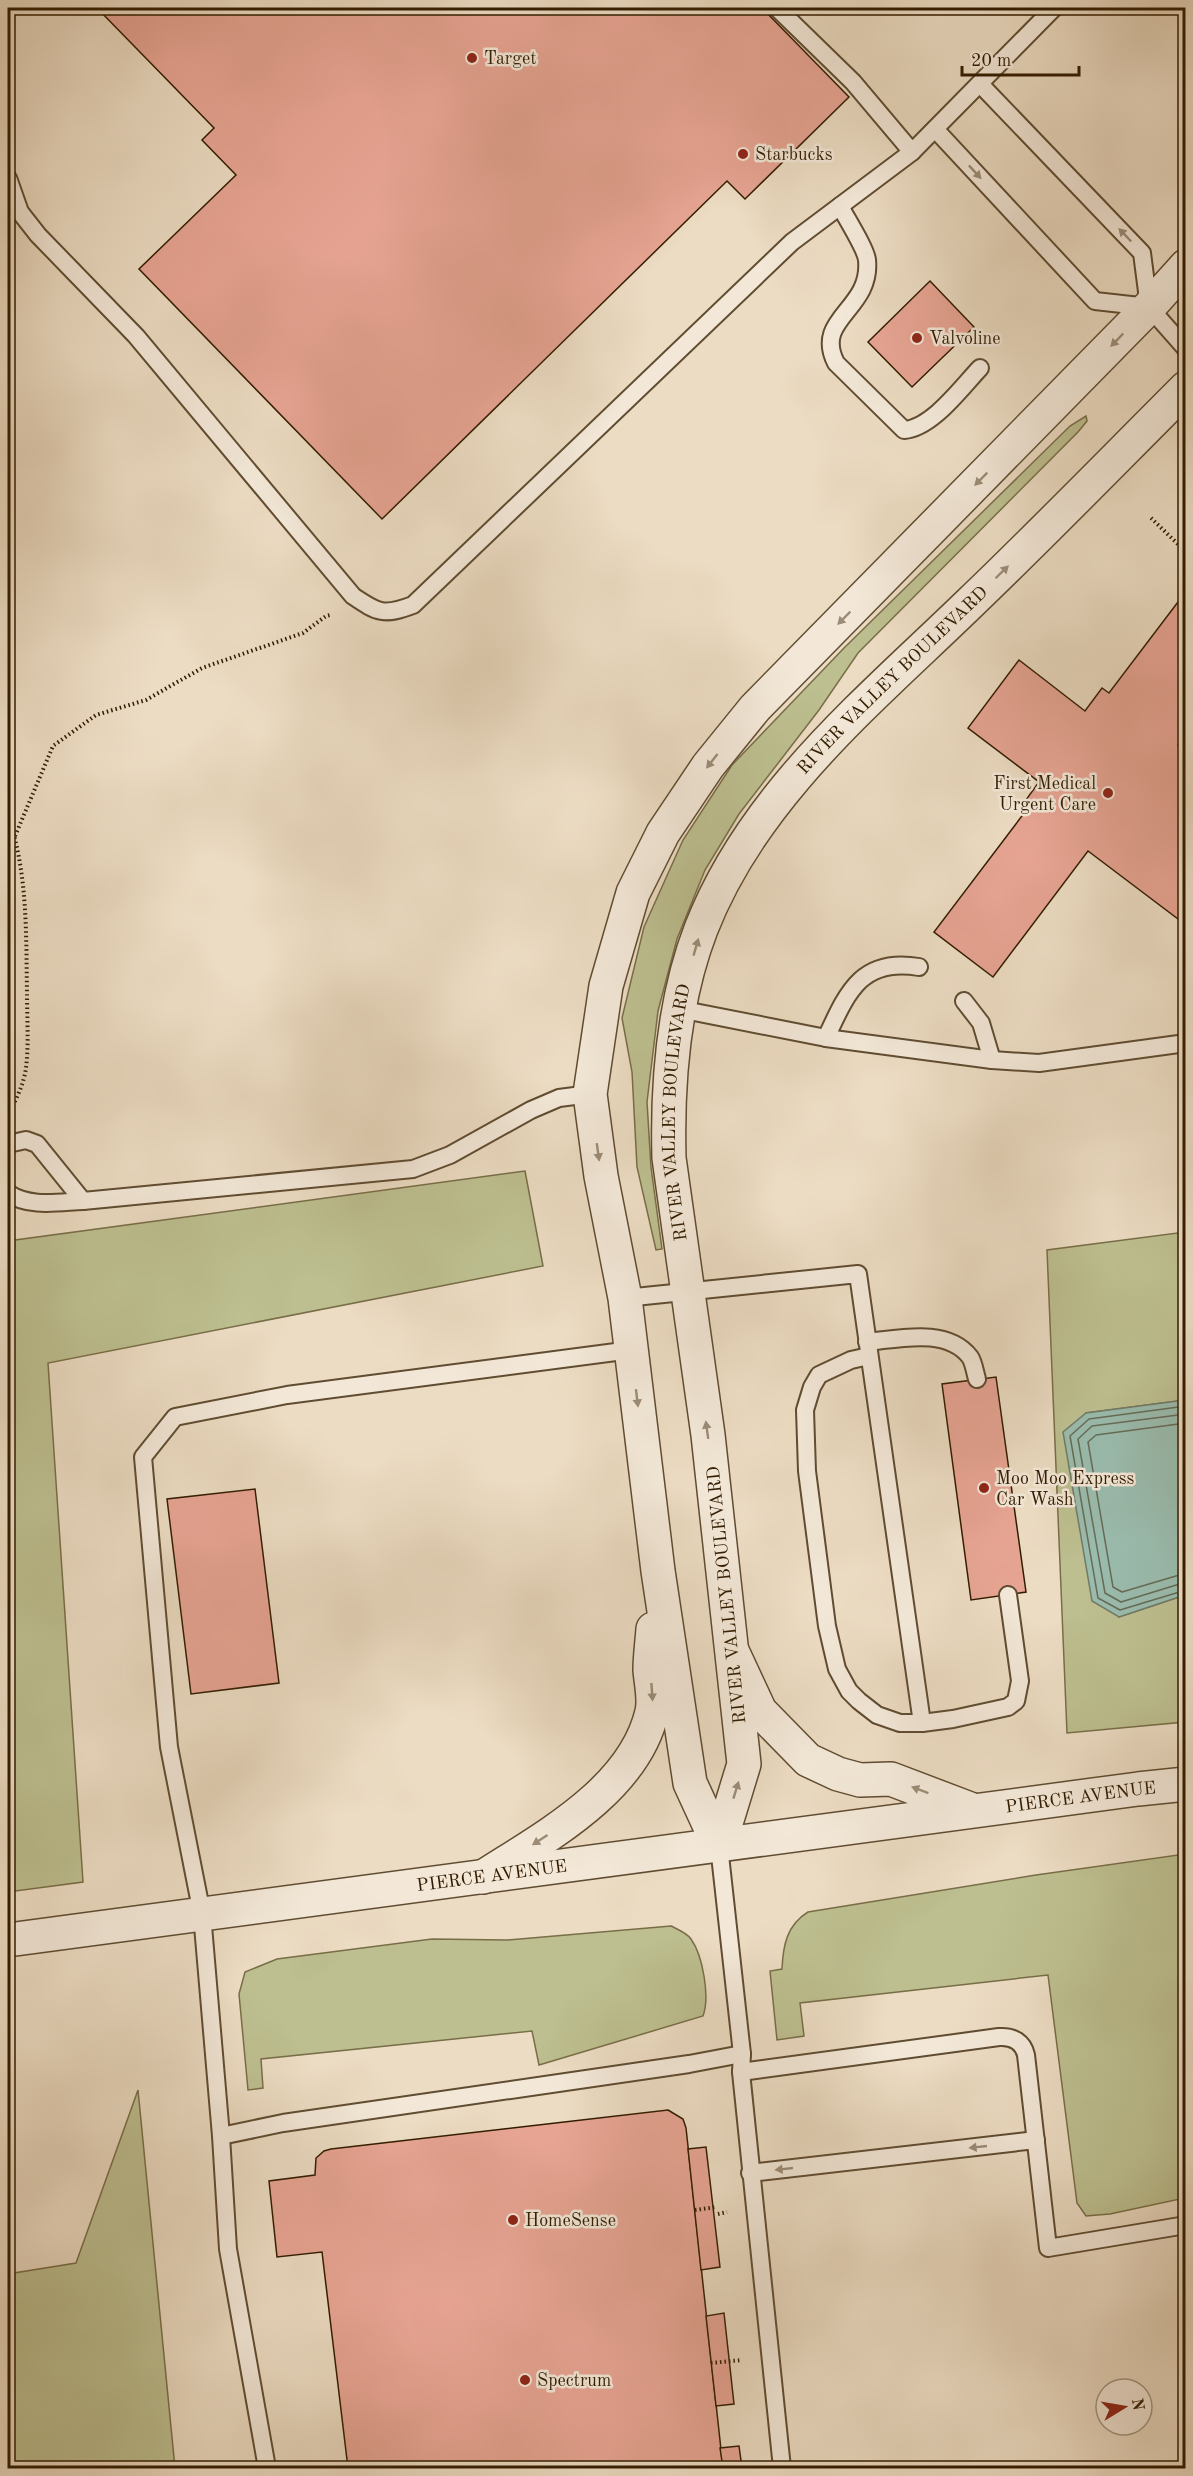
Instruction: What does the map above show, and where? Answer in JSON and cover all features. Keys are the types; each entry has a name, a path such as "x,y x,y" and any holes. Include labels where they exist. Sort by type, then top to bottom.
{"street":[{"path":"719,1846 690,1784 658,1571 625,1298 601,1176 590,1094 606,986 633,893 663,832 708,766 755,708 1149,307 1185,266"},
{"name":"RIVER VALLEY BOULEVARD","path":"719,1846 744,1764 708,1435 669,1158 668,1116 679,1009 701,930 726,877 753,832 791,782 830,738 1038,537 1185,388"},
{"path":"483,1877 568,1821 602,1794 626,1764 644,1735 653,1709 650,1668 658,1571"},
{"name":"PIERCE AVENUE","path":"733,1653 760,1711 808,1760 838,1774 860,1780 891,1779 975,1811"},
{"name":"PIERCE AVENUE","path":"8,1940 1185,1784"}],"lane":[{"path":"777,8 853,82 912,152"},
{"path":"8,178 20,212 38,235 136,336 353,596 373,610 393,613 413,605 792,242 912,152 1054,8"},
{"path":"980,84 1142,253 1149,307 1185,349"},
{"path":"935,129 1095,301 1149,307"},
{"path":"840,206 867,258 866,276 861,293 850,310 832,329 829,340 836,363 904,430 915,429 927,423 980,368"},
{"path":"826,1038 846,997 870,971 897,964 919,967"},
{"path":"964,1001 981,1023 992,1060"},
{"path":"679,1009 826,1038 1039,1064 1185,1043"},
{"path":"8,1193 16,1199 36,1203 83,1201 413,1169 450,1155 531,1110 559,1098 590,1094"},
{"path":"8,1143 26,1140 37,1144 83,1201"},
{"path":"625,1298 858,1274 922,1723"},
{"path":"977,1379 971,1358 953,1342 936,1338 868,1349 819,1375 812,1387 805,1410 807,1471 827,1626 837,1670 849,1691 859,1701 876,1715 900,1723 922,1723 1008,1707 1016,1701 1020,1681 1008,1595"},
{"path":"267,2469 228,2249 202,1914 169,1747 143,1458 175,1417 287,1395 631,1350"},
{"path":"719,1846 742,2054 741,2072 750,2173 782,2469"},
{"path":"741,2072 1008,2037 1020,2043 1024,2050 1048,2248 1185,2225"},
{"path":"221,2136 283,2124 742,2054"},
{"path":"750,2173 1036,2140"}],"path":[{"path":"1151,518 1185,552"},
{"path":"15,836 53,746 96,715 146,700 202,668 303,633 326,616 373,610"},
{"path":"8,816 15,836 20,868 25,923 28,1036 26,1070 15,1103 8,1114"},
{"path":"694,2210 717,2207"},
{"path":"718,2214 727,2212"},
{"path":"711,2363 743,2360"}],"green space":[{"path":"1086,416 1087,421 1078,432 858,653 819,710 739,814 705,870 677,939 658,1011 647,1102 651,1167 662,1249 656,1250 637,1167 632,1072 622,1018 644,927 683,840 732,765 844,648 1070,426"},
{"path":"525,1171 543,1266 48,1363 83,1882 8,1892 8,1241"},
{"path":"1185,1232 1185,1400 1086,1413 1119,1617 1185,1595 1185,1722 1067,1733 1047,1250"},
{"path":"1185,1854 1185,2198 1110,2214 1086,2216 1077,2203 1048,1975 800,2003 804,2036 777,2040 770,1971 782,1969 791,1929 808,1912 1036,1875"},
{"path":"671,1926 689,1937 699,1956 706,1998 703,2016 539,2065 532,2031 261,2059 263,2088 248,2090 239,1994 245,1972 277,1959 432,1939 507,1940"},
{"path":"138,2090 175,2468 8,2468 8,2274 76,2263"}],"water":[{"path":"1185,1400 1185,1595 1119,1617 1092,1601 1063,1432 1086,1413"}],"building":[{"path":"97,8 762,8 849,97 745,199 727,181 382,519 139,269 236,175 202,140 214,128"},
{"name":"Valvoline","path":"930,281 974,327 912,387 868,342"},
{"name":"First Medical Urgent Care","path":"1181,598 1186,601 1186,735 1178,745 1186,750 1186,925 1088,851 993,977 934,932 1028,808 1023,804 1039,782 968,728 1019,660 1085,711 1102,688 1109,693"},
{"name":"Moo Moo Express Car Wash","path":"996,1377 1026,1592 971,1600 942,1384"},
{"path":"255,1489 279,1683 191,1694 167,1499"},
{"path":"668,2110 683,2119 686,2128 723,2468 348,2468 322,2252 277,2257 269,2181 315,2175 316,2158 324,2151 331,2149"},
{"path":"706,2147 720,2267 701,2270 688,2149"},
{"path":"724,2313 734,2404 716,2406 706,2316"},
{"path":"739,2446 742,2468 723,2468 720,2448"}],"place":[{"name":"Target","path":"472,58"},
{"name":"Starbucks","path":"743,154"},
{"name":"Valvoline","path":"917,338"},
{"name":"First Medical Urgent Care","path":"1108,793"},
{"name":"Moo Moo Express Car Wash","path":"984,1488"},
{"name":"HomeSense","path":"513,2220"},
{"name":"Spectrum","path":"525,2380"}]}
